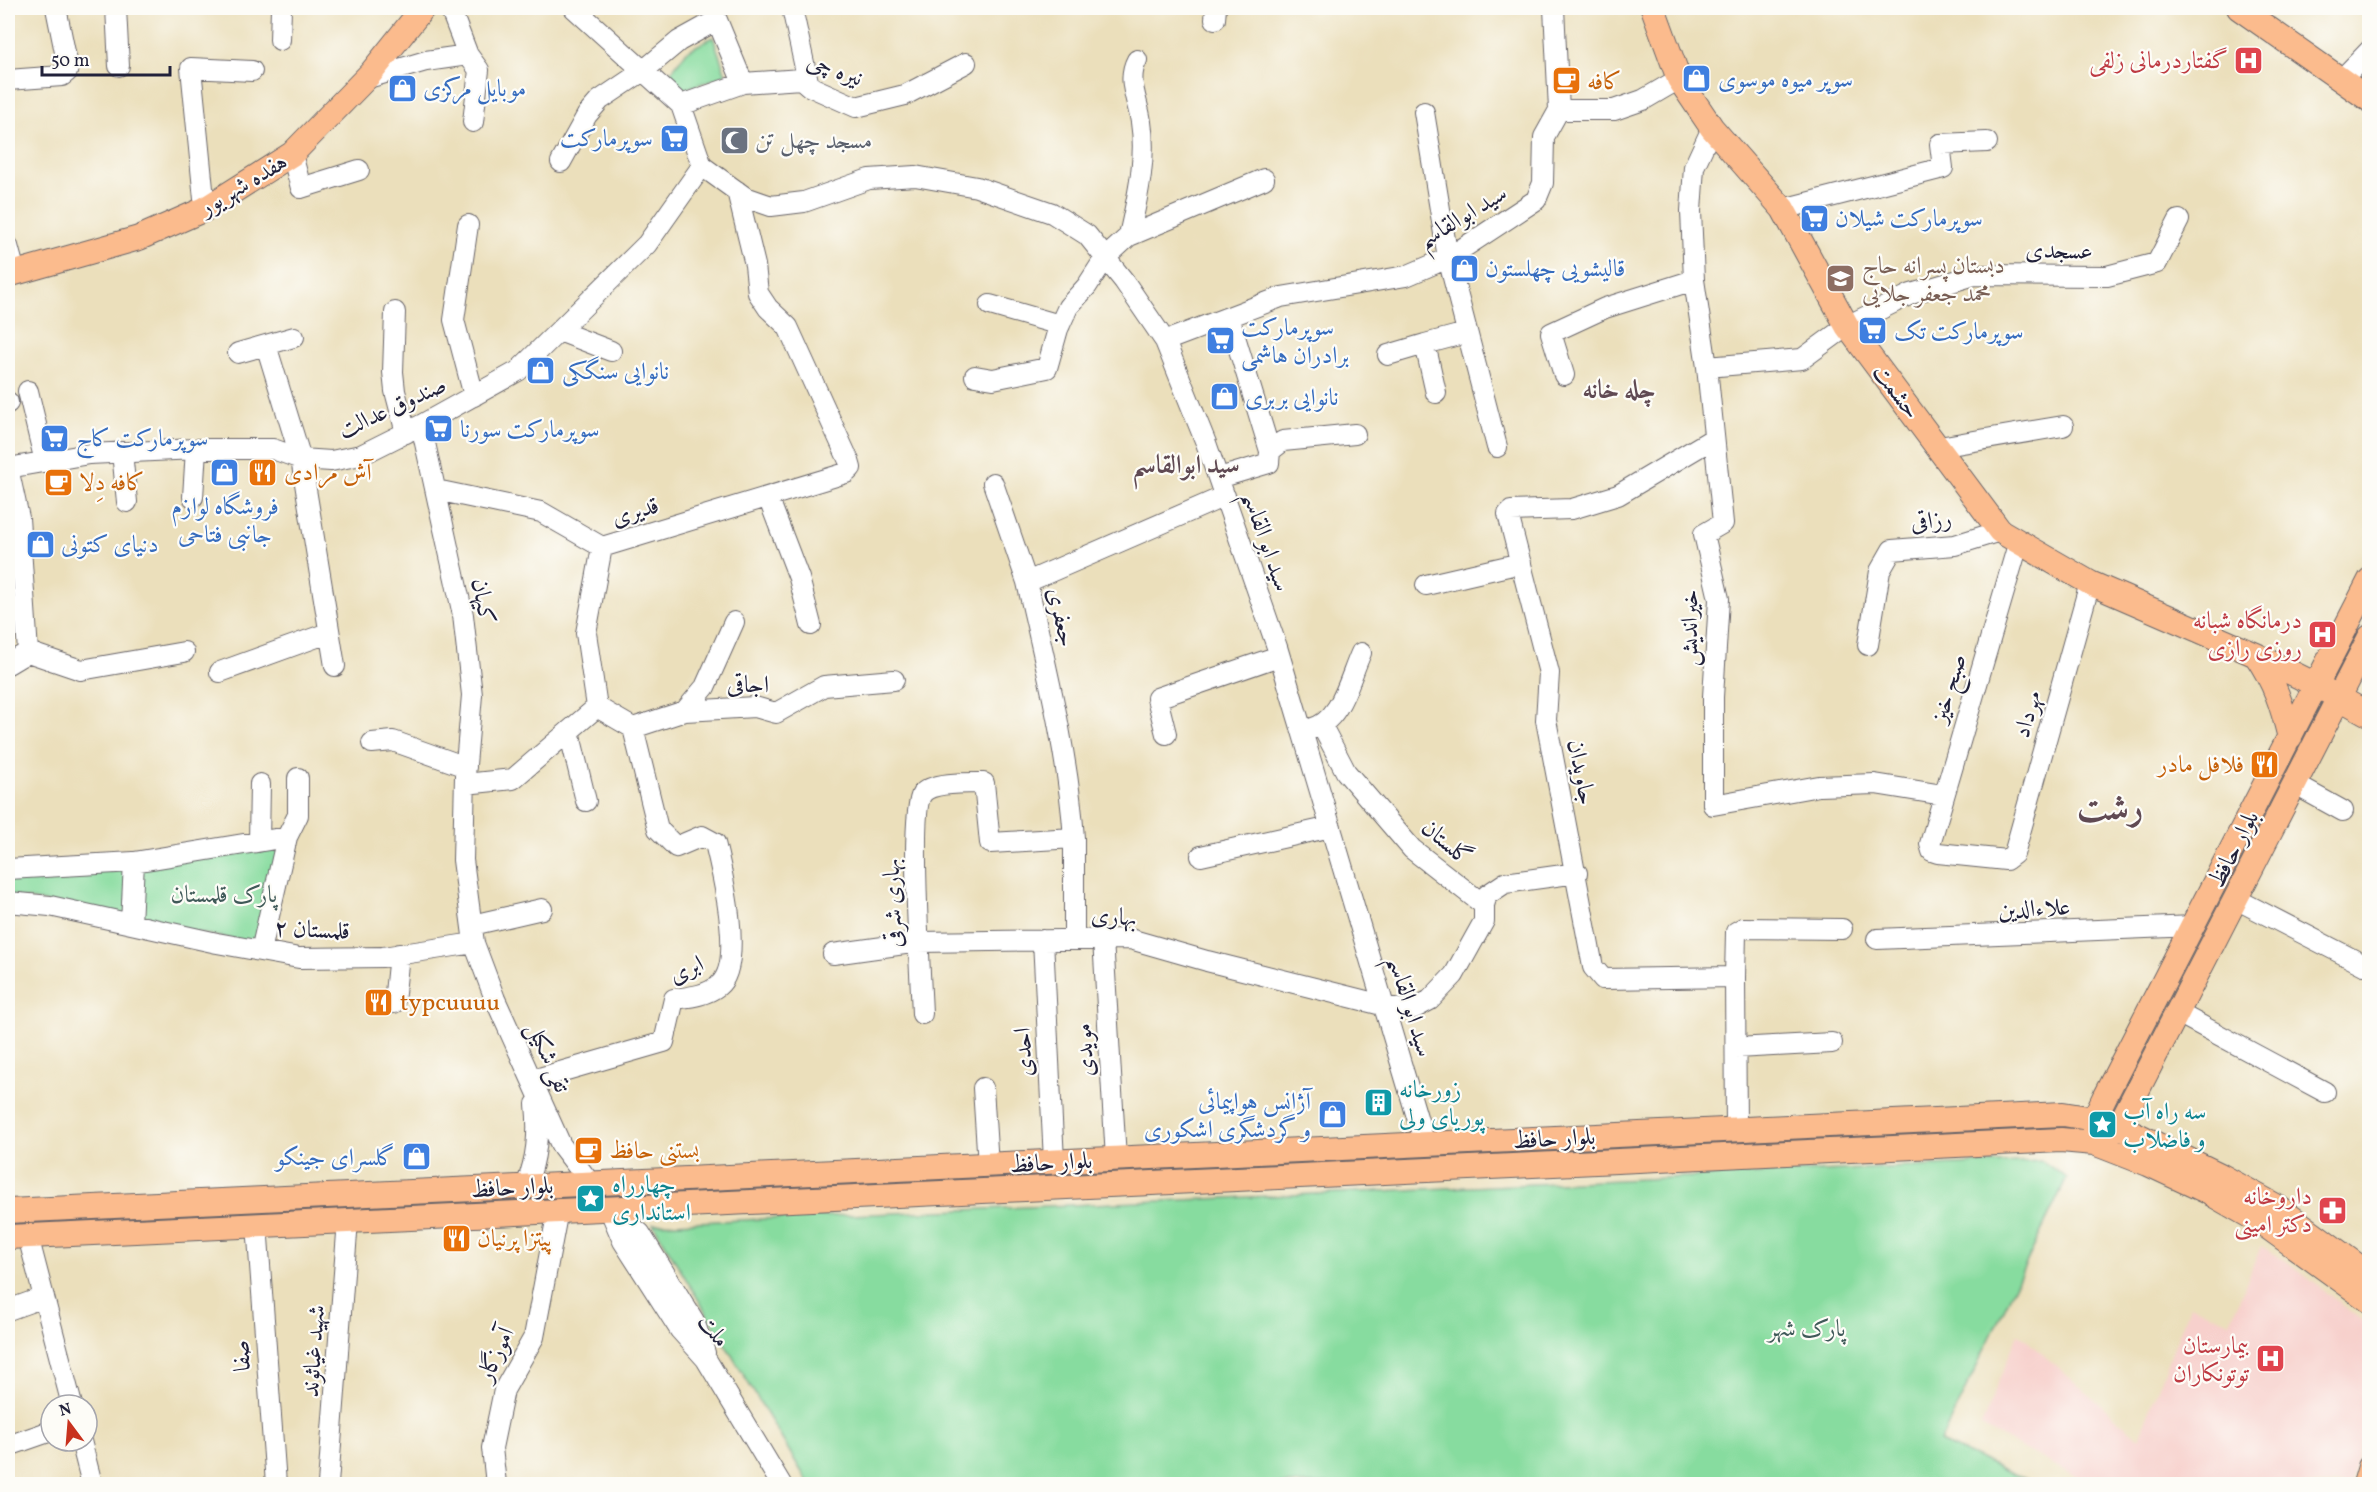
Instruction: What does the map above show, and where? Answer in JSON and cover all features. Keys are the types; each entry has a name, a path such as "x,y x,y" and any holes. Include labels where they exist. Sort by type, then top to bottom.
{"main road":[{"name":"هفده شهریور","path":"11,274 139,238 205,209 292,154 365,79 423,8"},
{"name":"حشمت","path":"1653,8 1679,79 1712,128 1783,209 1847,326 2009,536 2090,583 2256,655 2370,715"},
{"path":"2239,8 2370,100"},
{"name":"بلوار حافظ","path":"2094,1143 2094,1119 2370,580"},
{"name":"بلوار حافظ","path":"2094,1143 2119,1126 2370,638"},
{"path":"2256,655 2269,674 2279,696 2290,738"},
{"name":"بلوار حافظ","path":"8,1210 2063,1114 2119,1126 2220,1175 2276,1206 2370,1275"},
{"name":"بلوار حافظ","path":"18,1236 2044,1140 2094,1143 2148,1164 2208,1192 2262,1222 2370,1301"},
{"path":"1425,1144 1429,1169"},
{"path":"950,1167 951,1192"},
{"path":"591,1184 609,1208"},
{"path":"2365,1485 2370,1467"}],"street":[{"path":"8,80 62,76 67,72 68,67 56,8"},
{"path":"116,8 119,66"},
{"path":"280,40 281,8"},
{"path":"450,8 468,56 480,70 473,122"},
{"path":"574,8 681,105 702,166"},
{"path":"792,8 810,86"},
{"path":"1554,8 1559,110 1614,110 1643,100 1679,79"},
{"path":"561,162 587,115 600,100 643,71 679,40 717,20 743,83"},
{"path":"2341,80 2370,50"},
{"path":"365,79 426,62 468,56"},
{"path":"1129,236 1143,155 1141,121 1135,101 1132,70 1137,60"},
{"name":"نیره چی","path":"681,105 743,83 801,79 810,86 856,107 905,95 966,63"},
{"path":"205,209 191,68 252,71"},
{"name":"سید ابوالقاسم","path":"1165,341 1281,297 1406,276 1448,258 1536,200 1542,191 1544,137 1559,110"},
{"path":"1424,112 1448,258 1497,447"},
{"name":"خیراندیش","path":"1712,128 1694,167 1691,211 1694,280 1707,367 1723,523 1704,534 1719,599 1713,697 1713,805 1819,786 1875,784 1943,795"},
{"path":"1783,209 1943,168 1940,144 1988,142"},
{"path":"292,154 301,188 359,170"},
{"name":"سید ابو القاسم","path":"702,166 745,197 771,206 804,202 869,179 915,176 977,187 1052,213 1087,235 1105,258 1165,341 1222,487 1279,656 1425,1144"},
{"name":"صندوق عدالت","path":"8,468 90,453 196,449 273,449 301,459 331,461 361,455 414,429 519,371 647,244 702,166"},
{"path":"975,376 993,379 1047,368 1068,307 1087,286 1105,258 1129,236 1264,179"},
{"name":"قدیری","path":"435,490 542,512 602,547 846,473 850,468 849,461 788,327 768,308 758,293 755,265 737,191"},
{"name":"عسجدی","path":"1707,367 1802,359 1847,326 1911,294 1975,275 2107,276 2157,263 2179,220"},
{"path":"468,225 454,320 474,396"},
{"path":"8,246 11,274"},
{"path":"1564,375 1551,333 1605,308 1694,280"},
{"path":"990,305 1060,325"},
{"name":"کیهان","path":"395,312 393,372 395,391 414,429 435,490 463,615 472,695 465,780 463,860 473,934"},
{"path":"1229,316 1270,451 1283,441 1355,434"},
{"path":"559,331 611,351"},
{"path":"1388,355 1466,333"},
{"path":"238,353 294,337"},
{"path":"1425,344 1436,393"},
{"path":"266,345 301,459 335,666"},
{"path":"28,391 45,462"},
{"path":"1939,447 2063,426"},
{"name":"جاویدان","path":"1714,438 1618,495 1572,509 1511,511 1508,514 1549,673 1546,720 1593,966 1603,979 1735,977"},
{"path":"193,497 196,449"},
{"name":"جعفری","path":"1074,939 1074,838 1071,799 1054,701 1027,582 1269,463 1270,451"},
{"path":"122,452 127,502"},
{"path":"8,468 19,519 28,652"},
{"path":"993,483 1027,582"},
{"path":"768,497 799,578 812,625"},
{"name":"صبح خیز","path":"1932,851 1930,844 2009,536"},
{"name":"رزاقی","path":"1868,645 1880,571 1892,550 1955,545 2009,536"},
{"path":"597,707 586,633 602,547"},
{"path":"1426,585 1521,563"},
{"name":"مهرداد","path":"1932,851 2006,860 2012,858 2090,583"},
{"path":"685,711 705,687 734,622"},
{"path":"220,672 328,633"},
{"path":"8,664 28,652 81,670 184,652"},
{"path":"1302,731 1322,726 1335,712 1360,653"},
{"path":"1167,734 1157,698 1279,656"},
{"name":"اجاقی","path":"633,728 685,711 755,707 776,713 824,686 894,680"},
{"path":"597,707 633,728"},
{"path":"372,743 393,741 465,780 513,779 597,707"},
{"name":"گلستان","path":"1322,726 1346,772 1412,849 1484,905"},
{"name":"ابری","path":"533,1085 664,1042 674,999 697,996 718,986 729,971 730,944 726,891 715,843 702,836 676,847 658,829 633,728"},
{"path":"569,731 586,801"},
{"path":"261,951 287,837 298,815 298,778"},
{"name":"بهاری شرقی","path":"922,1014 915,832 920,799 924,792 937,787 963,783 984,783 990,843 1074,838"},
{"path":"259,842 260,784"},
{"path":"2294,784 2343,811"},
{"path":"1201,856 1331,827"},
{"path":"8,868 134,862 287,837"},
{"path":"132,924 134,862"},
{"path":"1484,905 1487,895 1505,883 1577,873"},
{"path":"2236,899 2364,965"},
{"name":"قلمستان ۲","path":"8,902 50,906 299,958 383,957 399,954 473,934 542,909"},
{"name":"بهاری","path":"833,954 919,942 1130,939 1207,961 1402,1010 1415,1008 1430,1000 1454,975 1484,921 1484,905"},
{"name":"علاءالدین","path":"1877,939 2194,926"},
{"path":"1736,1129 1736,932 1743,928 1842,929"},
{"name":"تقی شکیل","path":"473,934 495,999 561,1145 591,1184"},
{"name":"مویدی","path":"1103,939 1116,1159"},
{"name":"احدی","path":"1043,940 1054,1161"},
{"path":"394,1003 399,954"},
{"path":"2178,1013 2325,1092"},
{"path":"1736,1048 1832,1043"},
{"path":"526,1186 535,1164 539,1131 533,1085"},
{"path":"982,1088 987,1165"},
{"name":"ملت","path":"609,1208 623,1240 680,1330 706,1359 781,1485"},
{"name":"آموزگار","path":"496,1485 492,1448 504,1390 534,1337 558,1210"},
{"name":"شهید غیاثوند","path":"328,1485 348,1220"},
{"name":"صفا","path":"257,1224 276,1485"},
{"path":"18,1236 44,1297 69,1393"},
{"path":"8,1310 44,1297"},
{"path":"8,1446 39,1435"},
{"path":"84,1453 92,1485"}],"shaded area":[{"name":"بیمارستان توتونکاران","path":"2261,1246 2285,1260 2369,1326 2369,1411 2350,1484 2090,1484 1981,1426 2018,1333 2139,1438 2190,1305 2230,1322"}],"green space":[{"path":"713,37 726,75 683,90 668,76 687,51"},
{"name":"پارک قلمستان","path":"284,843 256,944 8,895 8,877"},
{"name":"پارک شهر","path":"2042,1161 2067,1178 1940,1442 2037,1484 809,1484 653,1224"}],"place":[{"name":"گفتاردرمانی زلفی","path":"2249,60"},
{"name":"سوپر میوه موسوی","path":"1697,79"},
{"name":"کافه","path":"1566,81"},
{"name":"موبایل مرکزی","path":"402,88"},
{"name":"سوپرمارکت","path":"674,138"},
{"name":"مسجد چهل تن","path":"734,140"},
{"name":"سوپرمارکت شیلان","path":"1814,218"},
{"name":"قالیشویی چهلستون","path":"1464,268"},
{"name":"دبستان پسرانه حاج محمد جعفر جلایی","path":"1841,279"},
{"name":"سوپرمارکت تک","path":"1873,331"},
{"name":"سوپرمارکت برادران هاشمی","path":"1220,341"},
{"name":"نانوایی سنگکی","path":"541,371"},
{"name":"نانوایی بربری","path":"1224,397"},
{"name":"سوپرمارکت سورنا","path":"439,429"},
{"name":"سوپرمارکت کاج","path":"55,438"},
{"name":"آش مرادی","path":"263,472"},
{"name":"فروشگاه لوازم جانبی فتاحی","path":"225,473"},
{"name":"کافه دِلا","path":"58,482"},
{"name":"دنیای کتونی","path":"40,544"},
{"name":"درمانگاه شبانه روزی رازی","path":"2323,634"},
{"name":"فلافل مادر","path":"2265,764"},
{"name":"typcuuuu","path":"379,1002"},
{"name":"زورخانه پوریای ولی","path":"1378,1103"},
{"name":"آژانس هواپیمائی و گردشگری اشکوری","path":"1332,1115"},
{"name":"سه راه آب و فاضلاب","path":"2102,1125"},
{"name":"بستنی حافظ","path":"588,1150"},
{"name":"گلسرای جینکو","path":"416,1157"},
{"name":"چهارراه استانداری","path":"591,1198"},
{"name":"داروخانه دکتر امینی","path":"2333,1210"},
{"name":"پیتزا پرنیان","path":"456,1238"},
{"name":"بیمارستان توتونکاران","path":"2270,1359"}],"district":[{"name":"چله خانه","path":"1619,389"},
{"name":"سید ابوالقاسم","path":"1186,464"},
{"name":"رشت","path":"2110,806"}]}
